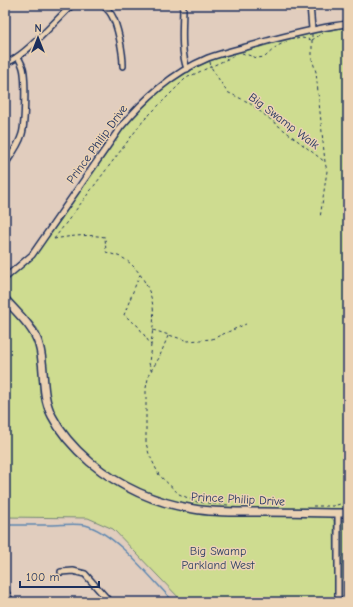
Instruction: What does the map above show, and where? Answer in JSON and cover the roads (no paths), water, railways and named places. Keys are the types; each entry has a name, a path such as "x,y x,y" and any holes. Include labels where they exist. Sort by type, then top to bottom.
{"street":[{"path":"5,63 18,57 72,5"},
{"path":"103,5 111,13 114,19 124,66"},
{"path":"183,5 183,52 187,69"},
{"path":"310,5 312,30"},
{"name":"Prince Philip Drive","path":"5,278 32,255 120,128 136,108 150,94 170,79 208,58 230,51 312,30 348,24"},
{"path":"5,164 18,145 24,129 24,72 18,57"},
{"name":"Prince Philip Drive","path":"5,299 32,331 39,344 42,360 44,394 51,415 65,437 75,448 104,473 142,494 161,501 194,509 348,513"},
{"path":"338,513 338,602"},
{"path":"61,572 73,571 84,574 108,600 108,602"},
{"path":"5,590 11,602"}],"waterway":[{"path":"5,525 77,524 85,525 97,530 109,537 121,547 174,602"}],"park label":[{"name":"Big Swamp Parkland West","path":"218,558"}]}
